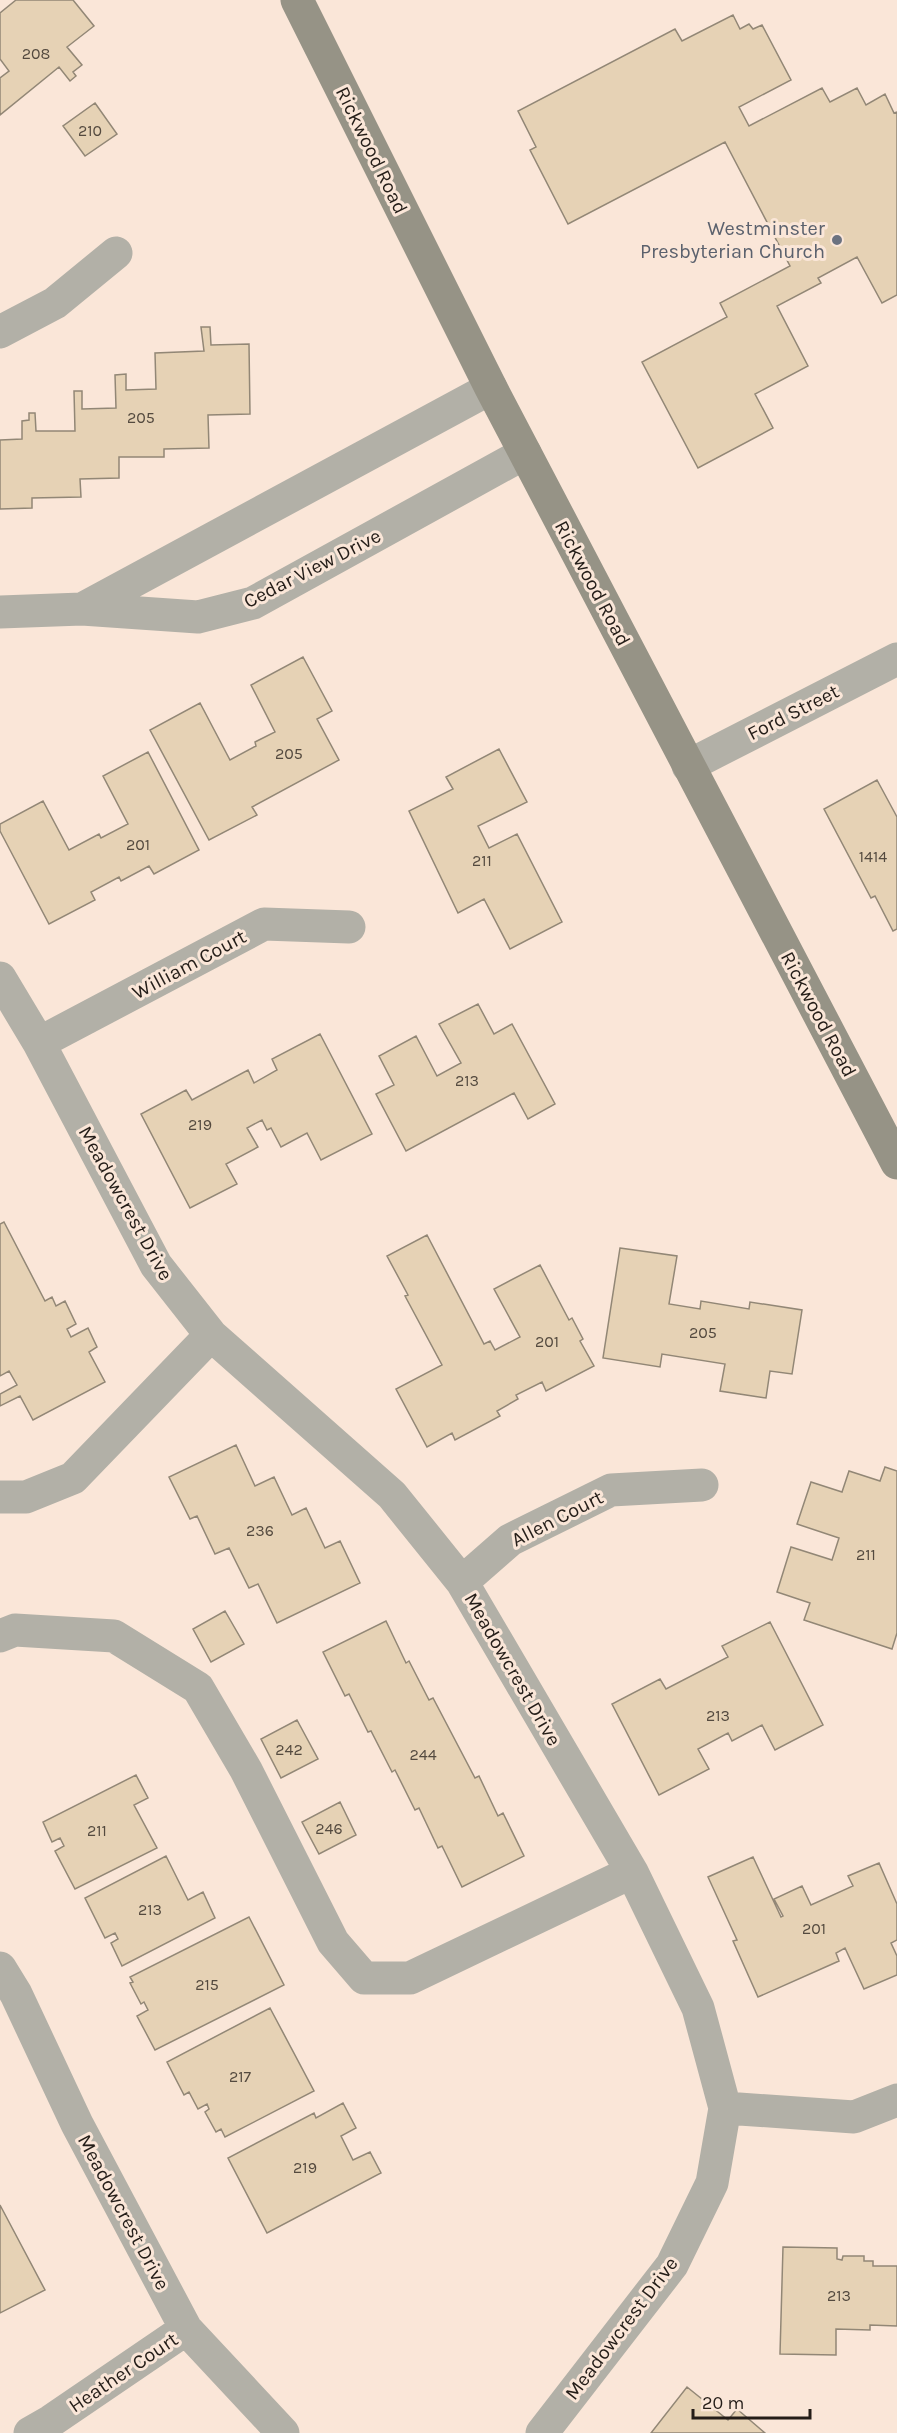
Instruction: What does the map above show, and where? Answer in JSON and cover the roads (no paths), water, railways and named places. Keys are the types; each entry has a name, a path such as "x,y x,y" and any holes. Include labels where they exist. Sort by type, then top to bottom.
{"main road":[{"name":"Rickwood Road","path":"297,0 490,388 897,1163"}],"street":[{"path":"0,332 55,303 116,253"},
{"name":"Cedar View Drive","path":"82,609 490,388"},
{"name":"Cedar View Drive","path":"0,612 82,609 198,617 253,603 525,453"},
{"name":"Ford Street","path":"688,766 897,659"},
{"name":"William Court","path":"39,1043 264,924 349,927"},
{"name":"Meadowcrest Drive","path":"0,978 39,1043 156,1265 211,1335 392,1495 462,1582 632,1872 698,2008 725,2108 712,2183 672,2265 542,2433"},
{"path":"0,1497 26,1497 73,1478 211,1335"},
{"name":"Allen Court","path":"462,1582 510,1540 611,1490 702,1485"},
{"path":"0,1636 15,1630 114,1636 198,1688 246,1770 333,1942 364,1978 410,1978 632,1872"},
{"name":"Meadowcrest Drive","path":"0,1968 16,1994 77,2124 186,2329 283,2433"},
{"path":"725,2108 854,2117 897,2100"},
{"name":"Heather Court","path":"30,2433 186,2329"}],"place":[{"name":"Westminster Presbyterian Church","path":"837,240"}]}
